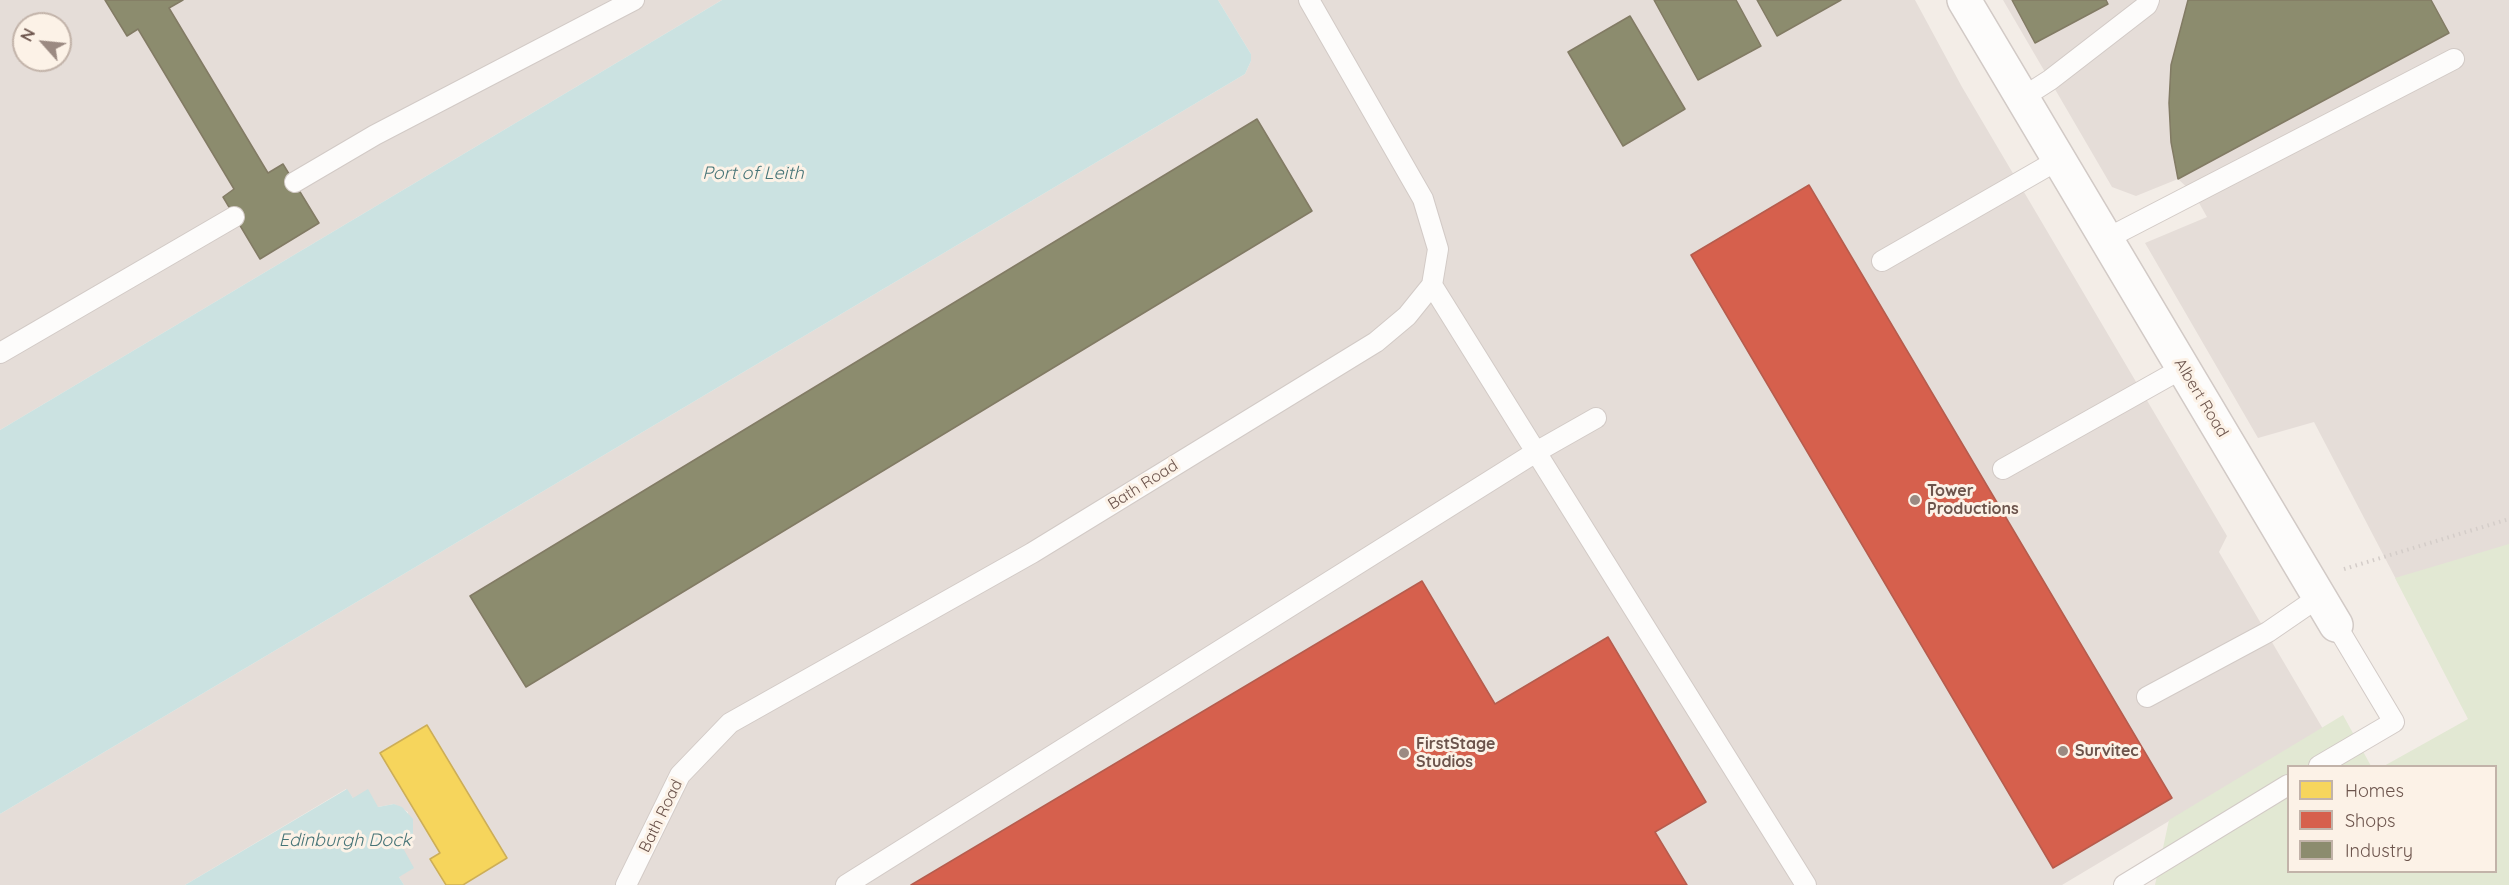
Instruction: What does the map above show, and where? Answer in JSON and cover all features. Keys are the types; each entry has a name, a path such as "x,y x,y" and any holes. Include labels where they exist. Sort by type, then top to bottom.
{"street":[{"name":"Albert Road","path":"1964,0 2336,625"}],"lane":[{"path":"295,182 375,135 634,0"},
{"name":"Bath Road","path":"626,885 680,775 730,723 1032,553 1376,342 1407,316 1432,285 1438,249 1423,199 1309,0"},
{"path":"2022,98 2050,80 2147,5 2149,0"},
{"path":"2106,239 2454,59"},
{"path":"1882,261 2058,160"},
{"path":"0,353 234,217"},
{"path":"1432,285 1806,885"},
{"path":"2003,470 2183,368"},
{"path":"846,885 1536,452 1596,418"},
{"path":"2147,697 2268,632 2314,588"},
{"name":"Albert Road","path":"2321,765 2394,722 2336,625"},
{"path":"2124,885 2287,786"}],"path":[{"path":"2314,588 2509,519"}],"shaded area":[{"path":"0,0 722,0 0,430"},
{"path":"1218,0 1915,0 1962,87 2227,536 2219,552 2323,729 2062,885 404,885 399,877 403,848 409,843 408,812 394,804 378,807 353,798 346,789 185,885 0,885 0,814 1245,74 1251,61 1251,54"},
{"path":"2003,0 2509,0 2509,722 2469,719 2314,422 2258,438 2145,243 2207,217 2194,194 2178,179 2136,196 2112,187"}],"green space":[{"path":"2509,544 2509,885 2155,885 2169,820 2343,715 2370,765 2287,765 2287,873 2497,873 2497,765 2386,765 2468,719 2395,578"}],"water":[{"name":"Port of Leith","path":"722,0 1218,0 1251,54 1251,61 1245,74 0,814 0,430"},
{"name":"Edinburgh Dock","path":"347,789 353,798 368,789 378,807 394,804 402,807 413,819 413,836 403,848 414,868 399,877 404,885 185,885"}],"building: Homes":[{"path":"427,725 507,858 463,885 446,885 430,859 440,853 380,753"}],"building: Shops":[{"path":"1809,185 2172,798 2053,868 1691,255"},
{"name":"FirstStage Studios","path":"1422,581 1495,704 1608,637 1706,802 1655,832 1687,885 911,885"}],"building: Industry":[{"path":"105,0 183,0 169,8 268,173 283,164 319,223 260,259 223,197 234,189 138,29 127,36"},
{"path":"1654,0 1736,0 1761,46 1698,80"},
{"path":"1757,0 1841,0 1777,36"},
{"path":"2012,0 2106,0 2108,4 2035,43"},
{"path":"2188,0 2431,0 2449,33 2178,179 2171,142 2169,103 2171,65"},
{"path":"1630,16 1685,109 1623,146 1568,52"},
{"path":"1257,119 1312,211 526,687 470,596"}],"place":[{"name":"Tower Productions","path":"1915,500"},
{"name":"Survitec","path":"2063,751"},
{"name":"FirstStage Studios","path":"1404,753"}]}
